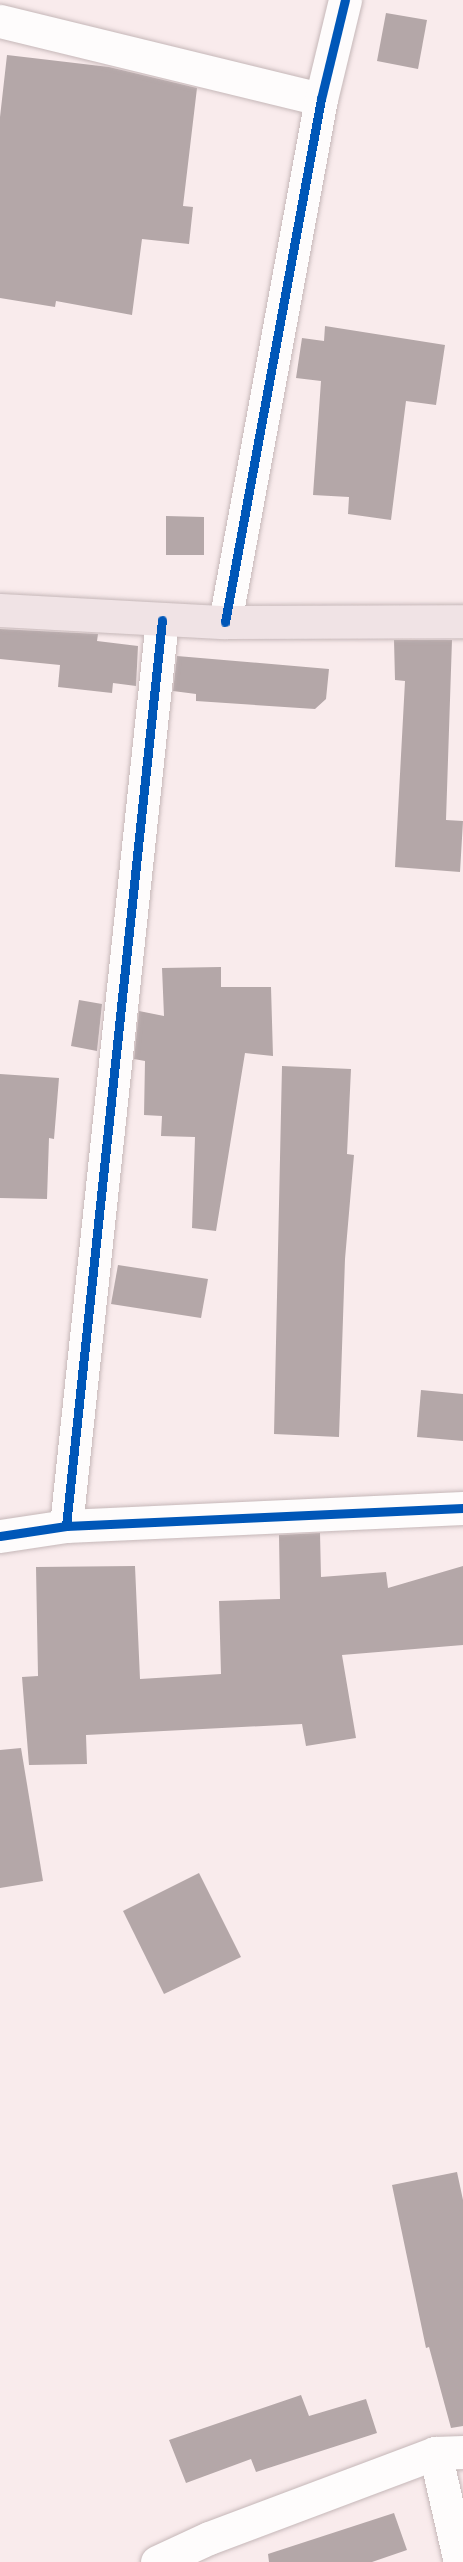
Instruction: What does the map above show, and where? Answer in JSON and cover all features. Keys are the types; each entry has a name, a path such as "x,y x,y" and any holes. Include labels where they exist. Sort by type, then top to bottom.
{"main road":[{"path":"0,610 225,622 463,621"}],"street":[{"path":"225,622 321,99 345,0"},
{"path":"0,21 321,99"},
{"path":"66,1526 162,620"},
{"path":"0,1536 66,1526 463,1508"},
{"path":"157,2562 209,2538 449,2453 460,2562"}],"building":[{"path":"386,13 427,20 418,69 377,61"},
{"path":"7,55 109,67 197,88 183,206 193,207 189,244 142,239 132,315 56,301 55,307 0,298 0,117"},
{"path":"325,326 445,345 436,405 406,401 391,520 348,514 349,497 313,495 321,381 296,378 302,338 324,341"},
{"path":"166,516 204,517 204,555 166,555"},
{"path":"0,629 98,634 97,641 138,646 136,686 113,683 112,693 58,687 60,665 0,659"},
{"path":"394,640 452,640 446,820 463,821 460,872 395,867 405,681 395,680"},
{"path":"177,656 329,669 326,699 315,709 196,701 196,694 173,691"},
{"path":"221,967 221,987 271,987 273,1056 245,1053 216,1231 192,1228 195,1137 161,1136 162,1116 144,1115 145,1061 134,1059 139,1011 164,1016 162,968"},
{"path":"79,1000 102,1004 97,1051 71,1046"},
{"path":"282,1066 351,1069 347,1154 354,1155 345,1259 339,1437 274,1434"},
{"path":"0,1074 59,1078 54,1139 49,1138 47,1199 0,1198"},
{"path":"118,1265 208,1279 201,1318 111,1304"},
{"path":"421,1390 463,1394 463,1441 417,1437"},
{"path":"320,1533 321,1577 386,1572 388,1588 463,1566 463,1645 342,1655 356,1738 306,1746 302,1724 86,1735 87,1764 29,1765 22,1677 38,1676 36,1567 135,1566 140,1679 221,1674 219,1601 280,1599 279,1535"},
{"path":"21,1748 43,1881 0,1888 0,1750"},
{"path":"199,1873 241,1957 164,1994 123,1911"},
{"path":"457,2172 463,2200 463,2426 451,2428 429,2347 426,2348 392,2185"},
{"path":"301,2395 309,2416 366,2399 377,2433 256,2472 251,2459 186,2483 169,2440"},
{"path":"394,2513 407,2550 372,2562 269,2562 268,2554"}],"cycle path":[{"path":"225,622 321,99 345,0"},
{"path":"0,1536 66,1526 162,620"},
{"path":"66,1526 463,1508"}]}
